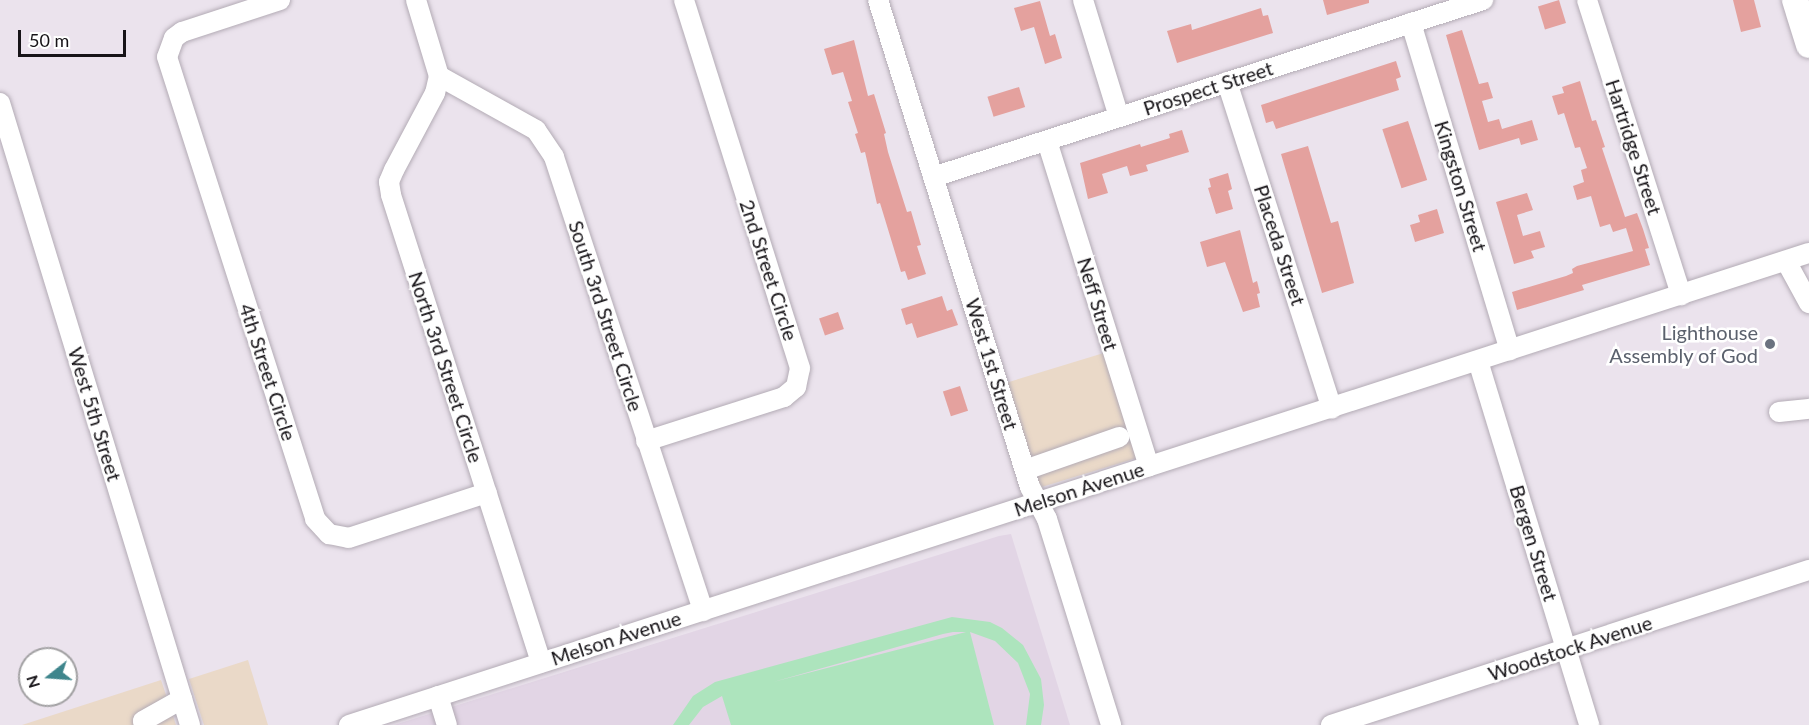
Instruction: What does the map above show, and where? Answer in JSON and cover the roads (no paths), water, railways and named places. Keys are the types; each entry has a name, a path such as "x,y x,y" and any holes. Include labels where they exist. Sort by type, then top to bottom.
{"main road":[{"path":"1795,0 1809,45"}],"street":[{"name":"4th Street Circle","path":"280,0 182,32 169,47 168,65 315,519 321,528 338,538 349,537 487,493"},
{"path":"416,0 439,76"},
{"name":"2nd Street Circle","path":"646,441 784,398 796,387 800,368 684,0"},
{"name":"West 1st Street","path":"878,0 1025,470 1047,519 1111,725"},
{"path":"1083,0 1119,117"},
{"name":"Prospect Street","path":"933,177 1483,0"},
{"name":"Hartridge Street","path":"1587,0 1681,295"},
{"name":"Kingston Street","path":"1411,23 1510,350"},
{"name":"South 3rd Street Circle","path":"439,76 536,130 547,143 554,157 702,611"},
{"name":"North 3rd Street Circle","path":"439,76 435,93 389,182 391,195 541,663"},
{"name":"Placeda Street","path":"1227,82 1332,409"},
{"name":"West 5th Street","path":"0,103 190,725"},
{"name":"Neff Street","path":"1047,141 1149,466"},
{"name":"Melson Avenue","path":"349,725 1809,253"},
{"path":"1786,261 1809,303"},
{"name":"Bergen Street","path":"1479,361 1589,725"},
{"path":"1779,412 1809,409"},
{"path":"1025,470 1119,437"},
{"path":"1085,450 1096,483"},
{"name":"Woodstock Avenue","path":"1331,725 1809,570"},
{"path":"438,696 447,725"},
{"path":"144,725 143,721 182,699"}],"place":[{"name":"Lighthouse Assembly of God","path":"1770,344"}]}
